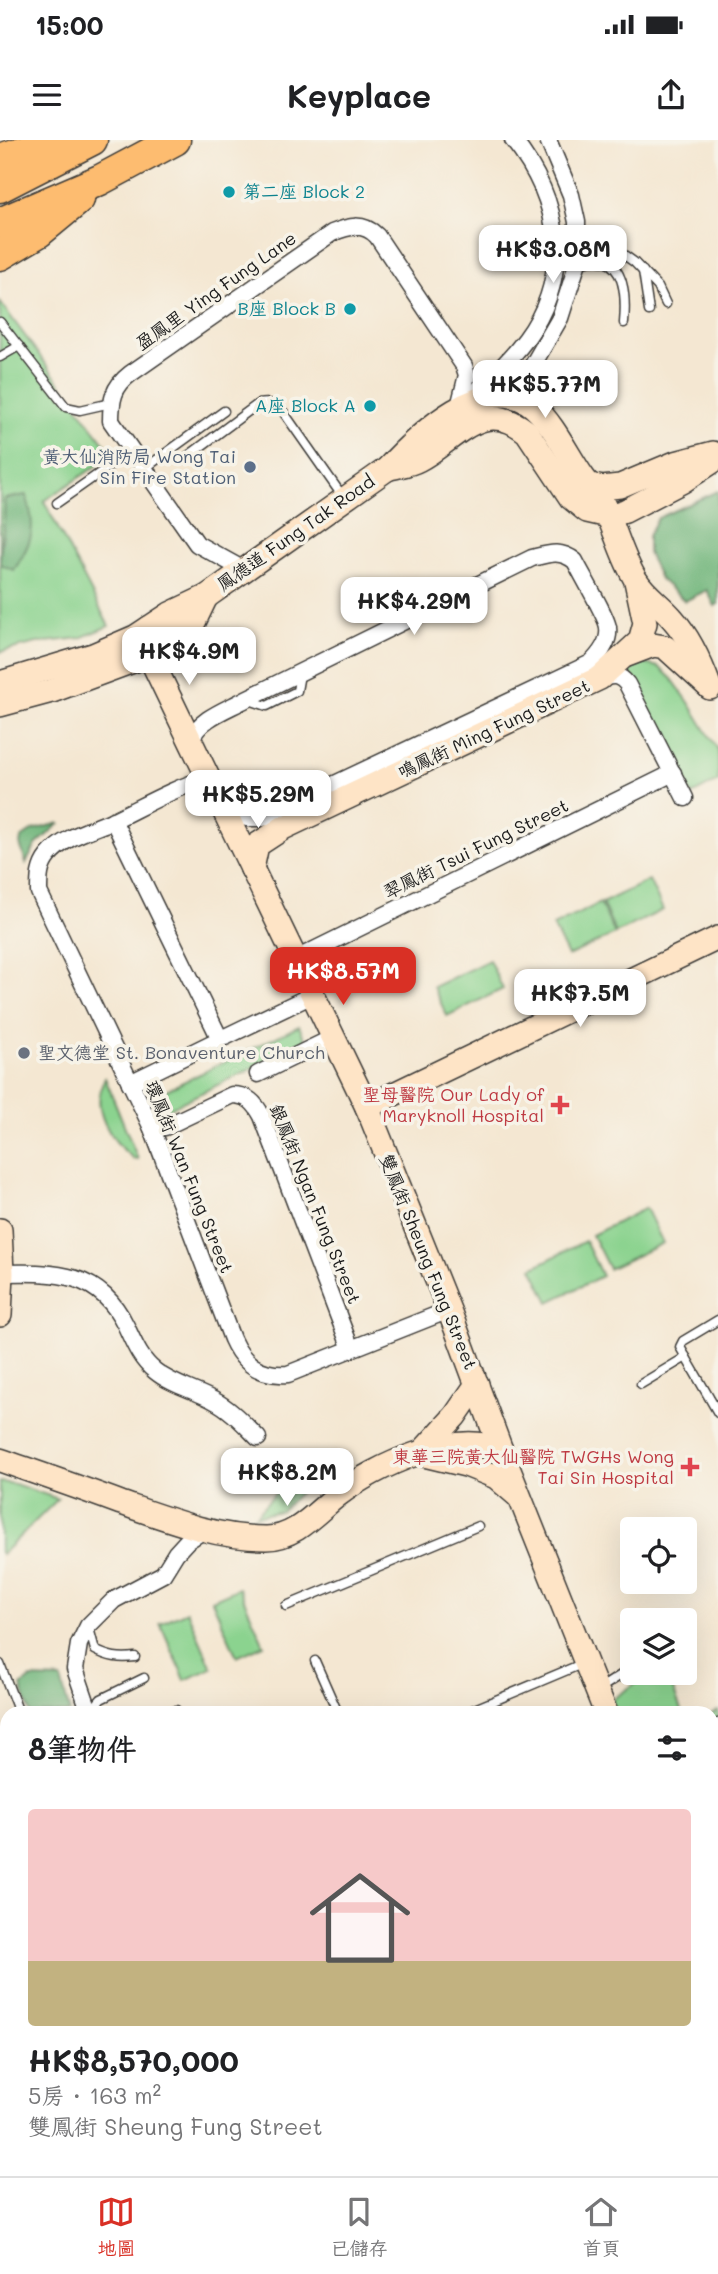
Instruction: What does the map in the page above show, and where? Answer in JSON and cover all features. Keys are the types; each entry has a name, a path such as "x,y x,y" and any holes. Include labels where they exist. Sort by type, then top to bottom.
{"highway":[{"path":"0,159 56,140"},
{"path":"0,187 92,140"},
{"path":"0,223 100,180 175,140"},
{"path":"0,255 39,232 100,180"}],"street":[{"path":"460,418 537,321 551,285 557,247 550,209 540,181 513,140"},
{"path":"548,140 571,195 578,222 578,265 561,318 527,374 527,391 534,408 590,485 608,516 636,581 674,619 698,656 714,694"},
{"name":"盈鳳里 Ying Fung Lane","path":"111,403 115,389 130,374 332,233 354,226 370,230 383,245 464,366 467,375 460,418"},
{"path":"460,418 489,397 503,396 524,401 534,408"},
{"path":"111,403 111,421 197,544 244,570"},
{"path":"460,418 475,421 504,419 518,425 527,432 571,498 587,511 608,516 625,511 682,481 718,458"},
{"name":"鳳德道 Fung Tak Road","path":"0,683 93,655 135,637 170,614 206,597 387,469 408,445 460,418"},
{"path":"590,485 602,488 620,486 675,463 718,452"},
{"path":"191,739 194,731 203,722 246,699 532,558 554,552 567,555 575,561 609,627 613,650 653,645 665,647 714,694"},
{"name":"鳴鳳街 Ming Fung Street","path":"223,809 247,818 263,818 591,663 601,652 640,640 645,623 636,581"},
{"name":"鳳德道 Fung Tak Road","path":"0,705 76,683 149,654 194,622 206,597"},
{"name":"雙鳳街 Sheung Fung Street","path":"149,628 149,654 366,1107 449,1310 501,1450 604,1706"},
{"name":"鳴鳳街 Ming Fung Street","path":"283,828 600,678 613,650"},
{"path":"600,678 616,675 622,678 685,798"},
{"name":"翠鳳街 Tsui Fung Street","path":"296,959 673,773"},
{"name":"環鳳街 Wan Fung Street","path":"208,778 166,792 114,820 69,838 49,855 39,872 39,892 151,1126 232,1339 244,1360 260,1371 288,1374 449,1310"},
{"path":"223,809 247,827 283,828"},
{"path":"114,820 223,1038"},
{"path":"252,869 257,845 283,828"},
{"path":"366,1107 718,937"},
{"path":"130,1083 303,999"},
{"path":"258,1074 324,1042"},
{"name":"銀鳳街 Ngan Fung Street","path":"151,1126 165,1127 224,1098 240,1095 253,1101 262,1116 351,1349"},
{"path":"0,1230 0,1315"},
{"path":"2,1273 56,1273 82,1280 92,1286 117,1309 137,1350 148,1365 161,1376 223,1405 258,1438"},
{"path":"420,1454 455,1416 477,1384"},
{"path":"0,1460 171,1520 206,1529 268,1538 284,1534 303,1524 354,1484 378,1470 420,1454 448,1445 473,1442 488,1444 501,1450"},
{"path":"420,1454 466,1465 496,1477 520,1498"},
{"path":"171,1520 176,1553"},
{"path":"88,1706 75,1669 79,1644 88,1626 114,1600 163,1574 187,1541 206,1529"}],"lane":[{"path":"557,247 578,239 620,252 658,287 666,304"},
{"path":"578,265 593,259 607,263 617,270 623,280 627,297 624,323"},
{"path":"643,271 649,312"},
{"path":"0,322 66,407 80,410 111,403"},
{"path":"0,357 19,346"},
{"path":"184,459 258,404 268,402 282,411 345,498"},
{"path":"144,470 224,411"},
{"path":"57,503 131,452"},
{"path":"718,1320 683,1341 680,1347 718,1413"},
{"path":"641,1384 686,1357"},
{"path":"286,1606 478,1526"},
{"path":"88,1626 95,1650 122,1658 135,1657"},
{"path":"315,1661 335,1706"},
{"path":"482,1706 587,1662"},
{"path":"1,1670 16,1706"},
{"path":"598,1690 620,1676"},
{"path":"96,1706 101,1699 144,1678"}],"green space":[{"path":"0,302 113,455 44,501 109,626 80,638 37,643 0,652"},
{"path":"718,491 718,604 715,606 707,590 685,601 660,579 648,553 648,536 658,518"},
{"path":"26,495 31,517 31,534 14,570 0,564 4,499"},
{"path":"640,663 659,667 672,679 718,750 718,781 692,795 627,668"},
{"path":"60,823 36,845 26,863 20,844 21,838 33,830"},
{"path":"649,880 663,910 616,933 602,903"},
{"path":"600,903 615,934 568,956 553,926"},
{"path":"489,960 503,989 447,1016 433,987"},
{"path":"299,1026 306,1042 162,1112 154,1096"},
{"path":"105,1078 138,1159 134,1159 117,1143 104,1123 99,1101"},
{"path":"646,1208 663,1243 609,1269 592,1235"},
{"path":"585,1241 602,1276 549,1302 532,1268"},
{"path":"290,1476 303,1489 281,1511 255,1516"},
{"path":"0,1482 15,1484 58,1499 2,1554 0,1552"},
{"path":"239,1588 264,1645 237,1657 212,1600"},
{"path":"187,1611 212,1668 185,1680 160,1623"},
{"path":"31,1678 61,1679 68,1706 28,1706 21,1686"},
{"path":"633,1685 672,1685 679,1706 614,1706 611,1700"}],"place":[{"name":"第二座 Block 2","path":"229,192"},
{"name":"B座 Block B","path":"350,309"},
{"name":"A座 Block A","path":"370,406"},
{"name":"黃大仙消防局 Wong Tai Sin Fire Station","path":"250,467"},
{"name":"聖文德堂 St. Bonaventure Church","path":"24,1053"},
{"name":"聖母醫院 Our Lady of Maryknoll Hospital","path":"560,1105"},
{"name":"東華三院黃大仙醫院 TWGHs Wong Tai Sin Hospital","path":"690,1467"}]}
